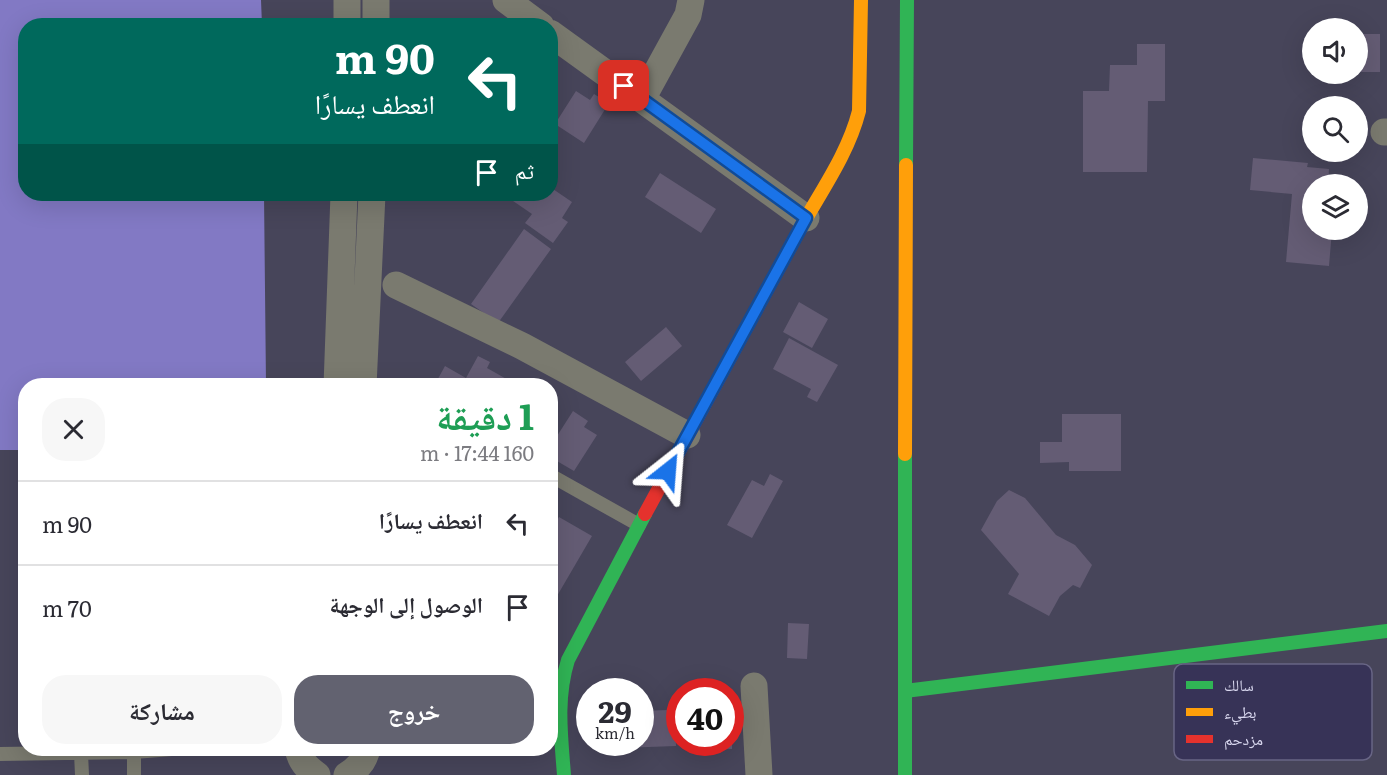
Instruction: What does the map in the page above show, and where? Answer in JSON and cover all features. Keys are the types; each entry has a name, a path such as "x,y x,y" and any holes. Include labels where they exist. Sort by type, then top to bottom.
{"street":[{"path":"347,0 347,18"},
{"path":"376,0 376,18"},
{"path":"506,0 530,18"},
{"path":"642,99 688,15 691,0"},
{"path":"564,775 561,722 562,682 565,667 687,435 848,144 859,111 861,0"},
{"path":"905,775 907,0"},
{"path":"558,39 806,218"},
{"path":"336,378 344,201"},
{"path":"363,378 372,201"},
{"path":"396,285 522,346 687,435"},
{"path":"905,691 1387,631"},
{"path":"754,686 759,775"},
{"path":"301,756 309,770 317,775"}],"lane":[{"path":"558,479 639,525"},
{"path":"0,754 18,754"},
{"path":"81,756 82,775"},
{"path":"134,756 134,775"}],"shaded area":[{"path":"0,0 261,0 262,18 18,18 18,201 264,201 266,378 18,378 18,450 0,450"}],"building":[{"path":"1368,34 1380,34 1380,72 1368,72"},
{"path":"1137,44 1165,44 1165,101 1148,101 1147,172 1083,172 1083,91 1109,91 1110,65 1137,65"},
{"path":"576,91 590,100 594,94 609,103 584,143 558,126 558,119"},
{"path":"1253,158 1308,163 1307,167 1329,169 1329,174 1302,174 1302,240 1331,240 1329,266 1286,262 1292,194 1250,190"},
{"path":"660,173 716,209 701,233 645,197"},
{"path":"558,192 572,202 562,218 568,222 553,243 525,223 532,214 513,201 558,201"},
{"path":"524,229 551,249 498,323 471,304"},
{"path":"799,302 828,319 812,348 783,332"},
{"path":"666,327 682,346 641,381 625,362"},
{"path":"789,338 838,365 817,402 807,397 811,389 773,369"},
{"path":"478,356 490,362 487,368 505,378 466,378"},
{"path":"445,366 466,378 438,378"},
{"path":"573,411 588,421 584,427 597,435 574,471 558,462 558,434"},
{"path":"1062,414 1121,414 1121,471 1069,471 1069,462 1040,463 1040,442 1062,442"},
{"path":"770,474 783,481 752,538 727,525 752,480 764,486"},
{"path":"1009,490 1025,498 1056,535 1075,545 1092,565 1080,588 1073,585 1060,596 1049,616 1008,594 1019,574 981,530 997,501"},
{"path":"559,517 592,536 558,594"},
{"path":"788,623 809,624 807,659 787,658"},
{"path":"654,710 666,710 666,746 654,747"}],"traffic: fast":[{"path":"906,165 907,0"},
{"path":"905,454 905,775"},
{"path":"564,775 561,703 568,660 645,514"},
{"path":"905,691 1387,631"}],"traffic: slow":[{"path":"800,229 841,157 859,111 861,0"},
{"path":"905,454 906,165"}],"traffic: jam":[{"path":"645,514 800,229"}],"route":[{"path":"624,86 806,218 668,471"}]}
